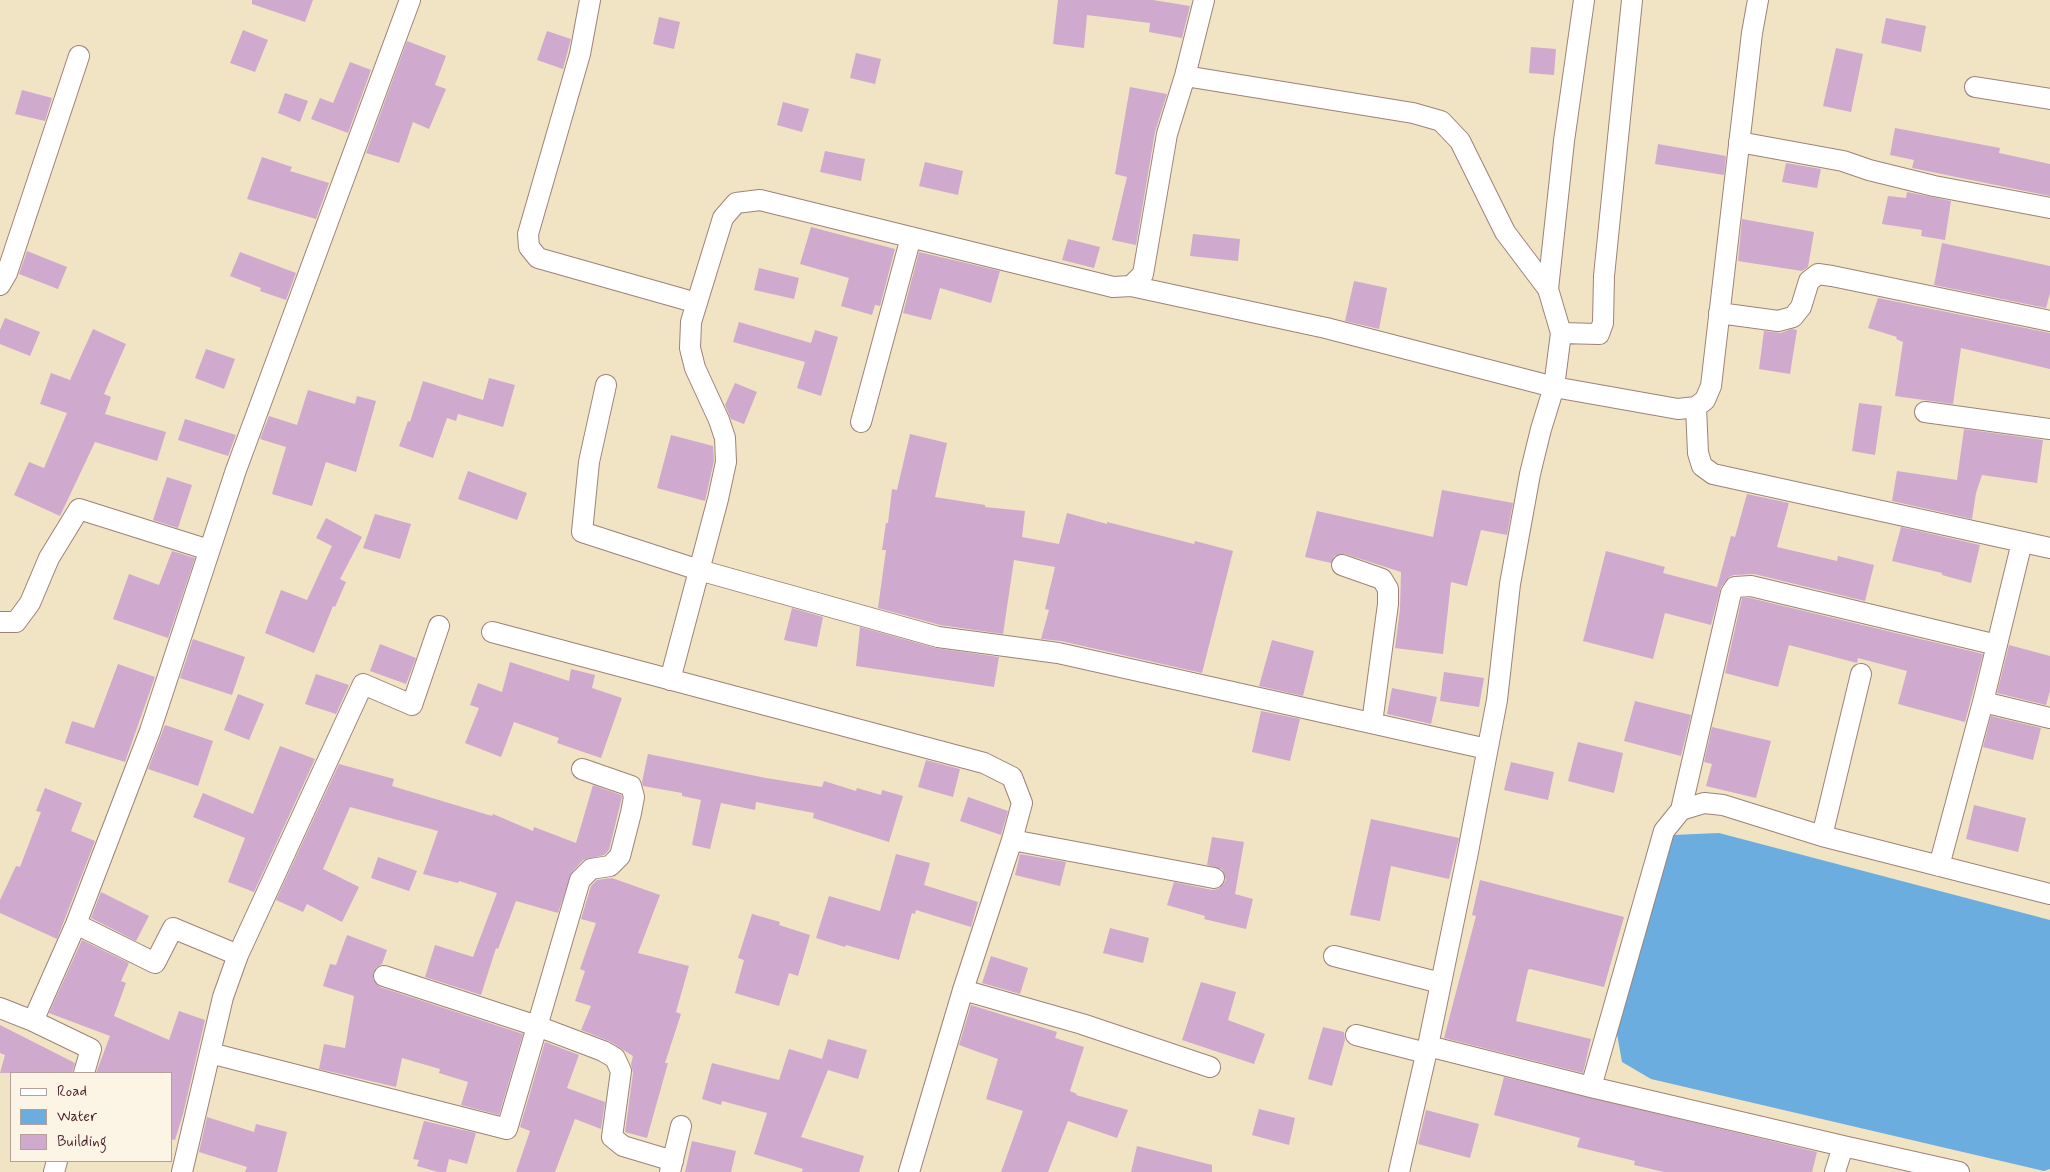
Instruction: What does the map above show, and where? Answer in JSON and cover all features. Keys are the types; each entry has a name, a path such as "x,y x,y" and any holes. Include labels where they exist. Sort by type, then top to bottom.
{"street":[{"path":"33,1021 76,924 150,731 209,550 410,0"},
{"path":"590,0 580,54 528,234 529,246 538,258 697,303"},
{"path":"1132,286 1144,274 1167,134 1185,76 1204,0"},
{"path":"1548,289 1564,141 1584,0"},
{"path":"1561,333 1599,334 1603,323 1604,276 1632,0"},
{"path":"670,680 726,462 725,438 719,420 695,368 690,348 691,322 723,218 736,203 760,200 1113,287 1132,286 1326,328 1554,387 1678,409 1696,407 1705,400 1711,386 1752,33 1758,0"},
{"path":"0,285 7,273 79,56"},
{"path":"1185,76 1413,113 1441,121 1460,141 1505,232 1548,289 1561,333 1554,387 1530,474 1510,584 1497,700 1441,983 1399,1172"},
{"path":"1975,86 2050,99"},
{"path":"1739,142 1843,161 1869,170 1934,186 2050,208"},
{"path":"861,422 911,237"},
{"path":"1719,313 1778,321 1793,317 1800,307 1809,281 1818,274 2050,321"},
{"path":"606,385 589,462 582,532 699,570 938,637 1058,653 1487,749"},
{"path":"1696,407 1698,452 1702,466 1712,474 2050,548"},
{"path":"1924,412 2050,429"},
{"path":"0,622 16,622 30,603 49,558 79,508 209,550"},
{"path":"1939,866 1984,702 2022,542"},
{"path":"1342,565 1382,579 1388,590 1388,604 1372,723"},
{"path":"1591,1087 1664,831 1682,810 1731,594 1735,588 1750,586 1997,645"},
{"path":"182,1172 223,997 238,955 363,684 412,705 439,626"},
{"path":"492,632 984,763 1012,777 1022,803 1012,840 963,990 909,1172"},
{"path":"1822,836 1861,674"},
{"path":"1984,702 2050,718"},
{"path":"210,1052 508,1129 580,880 591,869 610,866 620,856 634,797 631,786 582,769"},
{"path":"1682,810 1704,802 1723,805 1822,836 2050,894"},
{"path":"1012,840 1214,878"},
{"path":"76,924 156,963 173,928 238,955"},
{"path":"1334,956 1441,983"},
{"path":"384,976 537,1026 603,1051 615,1058 622,1071 612,1137 624,1146 671,1166 681,1126"},
{"path":"963,990 1082,1024 1210,1067"},
{"path":"0,1008 33,1021 92,1049 84,1072"},
{"path":"1356,1035 1959,1172"},
{"path":"1835,1172 1843,1146"}],"water":[{"path":"1719,833 2050,920 2050,1169 2044,1171 1651,1079 1622,1062 1614,1017 1673,835"}],"building":[{"path":"252,0 313,0 305,22 252,4"},
{"path":"1058,0 1153,0 1190,6 1182,38 1149,32 1150,23 1087,15 1084,48 1053,44"},
{"path":"659,17 680,22 674,49 653,44"},
{"path":"1886,18 1926,26 1921,52 1881,43"},
{"path":"243,30 268,40 255,72 230,63"},
{"path":"547,31 571,39 563,69 537,60"},
{"path":"407,41 446,56 435,85 446,89 429,129 413,122 399,163 366,153"},
{"path":"1531,47 1556,49 1554,75 1529,73"},
{"path":"1836,48 1863,54 1851,112 1823,106"},
{"path":"856,53 881,59 875,84 850,78"},
{"path":"350,62 371,70 348,133 311,119 320,98 333,103"},
{"path":"1130,87 1167,94 1155,132 1136,245 1112,240 1127,177 1115,174"},
{"path":"22,90 52,98 45,121 15,114"},
{"path":"285,93 308,101 300,122 278,113"},
{"path":"783,102 809,109 802,132 777,125"},
{"path":"1895,128 2000,148 1999,153 2050,164 2050,196 1912,168 1914,160 1890,155"},
{"path":"1658,144 1726,156 1724,175 1655,164"},
{"path":"825,151 865,159 861,181 820,172"},
{"path":"262,157 292,167 290,171 329,183 316,219 247,199"},
{"path":"925,162 963,171 958,195 919,186"},
{"path":"1786,163 1821,169 1817,188 1782,182"},
{"path":"1907,192 1951,201 1945,240 1921,236 1922,230 1882,224 1888,196 1906,198"},
{"path":"1742,219 1814,232 1808,267 1802,271 1738,261"},
{"path":"811,227 895,249 880,306 875,305 872,315 841,306 849,278 800,264"},
{"path":"1193,234 1240,239 1238,261 1190,256"},
{"path":"1068,239 1100,247 1094,268 1062,260"},
{"path":"1942,243 2050,266 2050,293 2046,308 1934,285"},
{"path":"27,251 67,267 58,289 19,274"},
{"path":"240,252 296,273 286,300 260,291 261,288 230,276"},
{"path":"919,252 1000,271 991,303 940,288 931,320 903,313"},
{"path":"759,268 799,278 794,299 754,290"},
{"path":"1354,281 1387,288 1379,329 1345,321"},
{"path":"1878,298 2050,333 2050,369 1961,348 1953,404 1895,396 1903,342 1896,339 1897,337 1868,328"},
{"path":"5,318 40,332 30,356 0,344 0,330"},
{"path":"739,322 811,343 815,330 838,337 821,396 797,388 805,362 733,342"},
{"path":"93,329 126,344 104,394 111,397 105,414 166,432 157,461 95,442 60,516 14,495 29,462 44,468 67,413 40,404 51,373 70,380"},
{"path":"1792,329 1797,330 1790,374 1759,369 1764,331 1781,333"},
{"path":"206,349 235,359 224,389 195,378"},
{"path":"489,378 515,385 503,427 458,414 456,421 447,418 433,458 399,446 408,421 410,422 423,381 483,400"},
{"path":"735,383 757,392 744,424 731,419 725,405"},
{"path":"308,390 355,404 357,396 376,401 356,472 326,462 312,506 272,494 286,447 260,439 269,416 297,425"},
{"path":"1859,403 1882,406 1875,455 1852,451"},
{"path":"185,419 236,435 228,456 178,440"},
{"path":"1964,429 2043,440 2037,483 1982,475 1976,493 1972,519 1892,501 1897,471 1957,480"},
{"path":"910,434 947,443 935,497 985,505 985,507 1025,511 1022,537 1059,544 1067,513 1194,544 1195,541 1233,551 1202,673 1061,641 1041,639 1049,610 1045,609 1055,567 1014,560 1003,634 940,625 878,608 886,550 882,550 886,523 888,523 892,489 897,490"},
{"path":"671,435 713,446 714,461 705,501 657,488"},
{"path":"468,471 527,493 517,520 458,499"},
{"path":"167,477 192,485 178,528 153,520"},
{"path":"1442,490 1513,503 1507,535 1481,530 1467,586 1451,582 1443,654 1395,648 1400,609 1401,572 1345,554 1334,556 1331,563 1305,557 1317,511 1433,537"},
{"path":"1747,494 1789,503 1777,547 1837,561 1838,556 1874,565 1865,601 1754,574 1734,575 1729,577 1721,587 1711,625 1665,613 1653,659 1583,641 1606,551 1665,567 1663,573 1717,587 1731,536 1735,537"},
{"path":"375,514 411,524 400,559 363,548"},
{"path":"326,518 362,537 340,579 346,582 335,607 333,606 314,653 265,633 281,590 307,600 332,546 316,538"},
{"path":"1901,527 1980,545 1971,583 1942,575 1942,573 1892,561"},
{"path":"172,551 195,558 168,638 113,619 129,574 159,585"},
{"path":"1742,598 1750,598 1983,654 1965,722 1898,704 1907,671 1858,658 1857,663 1789,645 1778,687 1725,673"},
{"path":"792,608 823,617 817,647 784,640"},
{"path":"860,627 935,648 999,657 994,687 856,666"},
{"path":"193,639 245,657 232,695 180,678"},
{"path":"1272,640 1314,651 1303,696 1259,686"},
{"path":"380,644 416,658 406,684 370,671"},
{"path":"2009,645 2050,656 2050,691 2046,705 1997,693"},
{"path":"510,662 569,681 571,669 595,675 592,688 622,698 601,758 557,743 559,738 514,722 501,757 465,743 479,708 470,705 478,683 502,692"},
{"path":"118,664 155,677 125,762 65,743 72,721 94,728"},
{"path":"1444,672 1484,678 1479,707 1440,701"},
{"path":"316,674 349,685 336,714 305,704"},
{"path":"1392,688 1437,697 1431,724 1387,714"},
{"path":"238,694 264,704 249,740 224,730"},
{"path":"1635,701 1691,715 1681,756 1624,741"},
{"path":"1261,711 1300,719 1290,761 1252,752"},
{"path":"1991,716 2041,728 2033,760 1983,747"},
{"path":"165,725 213,741 198,786 148,769"},
{"path":"1712,727 1771,741 1756,798 1706,786 1712,764 1704,762"},
{"path":"1578,742 1623,753 1614,793 1568,781"},
{"path":"280,746 315,759 254,892 228,882 245,838 193,817 203,793 253,814"},
{"path":"648,754 766,778 822,787 824,781 856,791 857,788 881,795 882,790 903,796 889,842 813,818 814,813 756,802 755,810 721,803 710,849 692,845 701,800 682,796 682,793 643,786 642,782"},
{"path":"926,760 960,769 953,797 918,787"},
{"path":"1511,762 1554,772 1548,800 1504,790"},
{"path":"339,764 394,779 392,786 492,816 493,814 533,831 534,827 576,843 593,785 622,797 609,850 604,855 583,860 572,872 558,913 516,901 498,949 496,948 481,995 425,977 435,945 473,957 497,893 459,881 458,883 423,874 438,831 350,807 323,869 359,887 342,922 307,904 303,912 276,900"},
{"path":"45,788 82,803 71,831 95,841 57,939 0,913 0,900 16,866 20,867 41,812 36,811"},
{"path":"968,797 1008,811 1001,835 960,821"},
{"path":"1974,805 2026,818 2018,852 1966,839"},
{"path":"1371,819 1459,838 1449,879 1391,866 1380,921 1350,915"},
{"path":"1212,837 1244,842 1235,894 1253,899 1246,929 1204,919 1205,916 1167,905 1174,882 1212,890 1218,889 1223,885 1226,880 1222,869 1207,865"},
{"path":"896,854 930,863 924,885 978,902 971,927 916,910 915,914 912,913 899,960 816,938 829,896 880,911"},
{"path":"1020,854 1066,862 1060,886 1015,875"},
{"path":"378,857 417,871 409,891 371,878"},
{"path":"612,878 660,895 638,953 689,966 676,1012 681,1014 665,1063 668,1063 647,1138 625,1132 633,1073 631,1064 633,1056 609,1041 581,1030 591,1006 575,1001 585,971 580,969 596,923 581,919 591,886 597,880"},
{"path":"1480,880 1624,917 1604,987 1528,970 1516,1021 1591,1039 1583,1073 1444,1038 1476,916 1472,915"},
{"path":"101,892 149,916 136,941 91,918"},
{"path":"752,914 780,922 779,925 810,935 798,976 789,973 779,1006 735,993 744,960 738,958"},
{"path":"1110,928 1149,938 1143,963 1103,953"},
{"path":"347,935 387,950 382,964 373,973 373,979 380,987 523,1034 499,1115 461,1105 468,1082 439,1073 440,1069 402,1058 396,1087 319,1069 324,1044 345,1048 354,996 323,986 330,964 336,965"},
{"path":"82,940 129,963 121,981 126,983 114,1016 169,1040 179,1011 205,1020 175,1140 172,1139 172,1072 96,1072 110,1036 49,1013"},
{"path":"991,956 1028,968 1020,994 982,983"},
{"path":"1201,982 1236,992 1228,1020 1265,1034 1254,1064 1182,1040"},
{"path":"971,1005 1057,1032 1055,1038 1084,1047 1070,1091 1076,1095 1128,1110 1117,1138 1068,1121 1048,1172 1001,1172 1023,1111 986,1099 998,1059 959,1045"},
{"path":"0,1025 75,1063 72,1072 0,1073 5,1055 0,1053"},
{"path":"1323,1027 1344,1032 1345,1040 1332,1086 1308,1079"},
{"path":"828,1039 867,1050 858,1079 828,1070 801,1137 864,1156 859,1172 802,1172 803,1169 754,1154 767,1113 722,1101 721,1105 702,1099 712,1063 779,1080 789,1049 822,1059"},
{"path":"545,1042 579,1055 567,1088 605,1102 601,1129 575,1119 555,1172 516,1172 530,1131 520,1127"},
{"path":"1504,1077 1817,1152 1812,1172 1664,1172 1634,1165 1635,1161 1577,1147 1580,1138 1494,1115"},
{"path":"1259,1109 1295,1118 1289,1145 1252,1135"},
{"path":"1426,1110 1479,1124 1470,1158 1418,1144"},
{"path":"207,1117 254,1132 256,1124 287,1132 277,1172 245,1172 247,1167 199,1152"},
{"path":"424,1121 476,1133 467,1164 449,1159 446,1172 438,1172 417,1166 419,1160 413,1159"},
{"path":"692,1141 736,1151 731,1172 685,1172"},
{"path":"1137,1146 1212,1165 1212,1172 1131,1172"}]}
